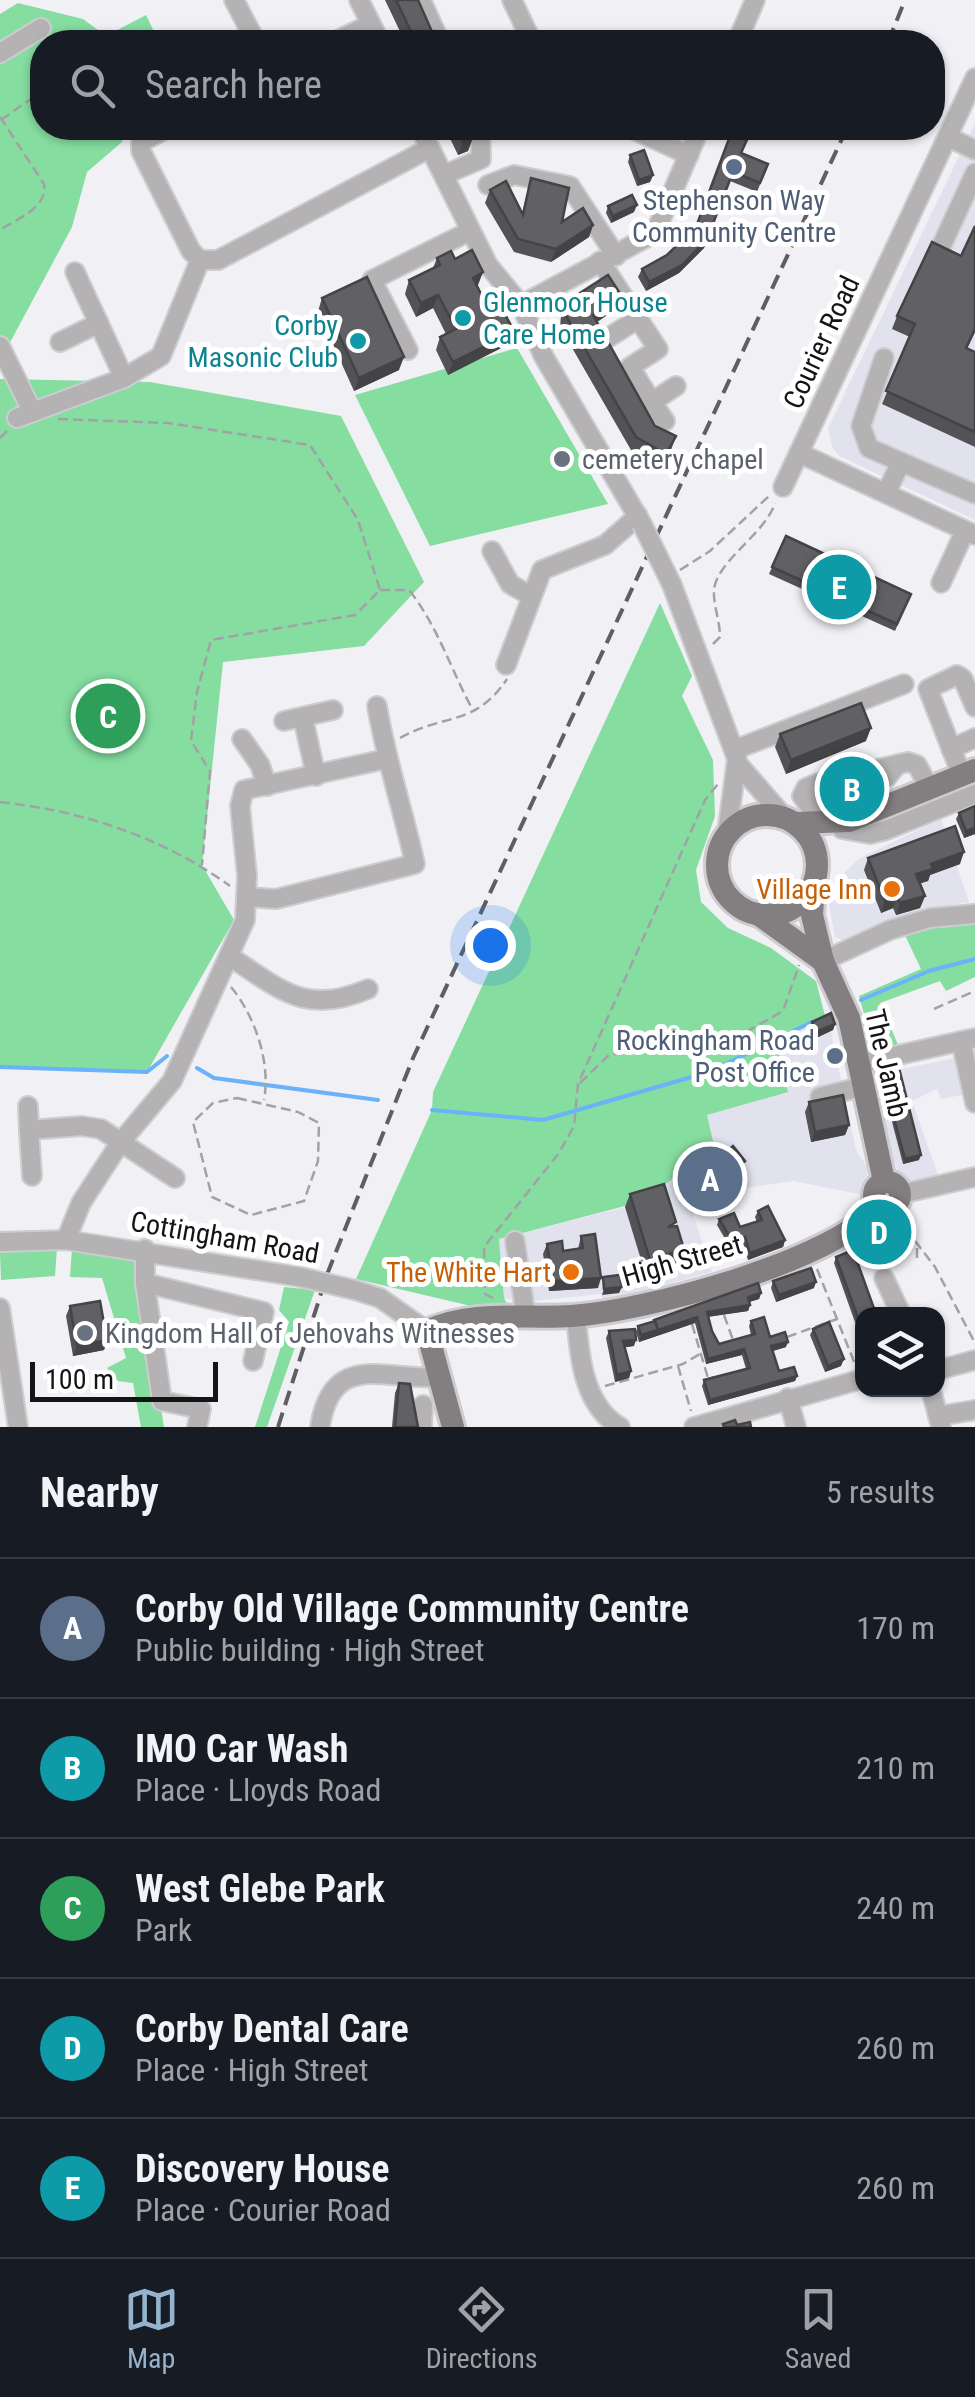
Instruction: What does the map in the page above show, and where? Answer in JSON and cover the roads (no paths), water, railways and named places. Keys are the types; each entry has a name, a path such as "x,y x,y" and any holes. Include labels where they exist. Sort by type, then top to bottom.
{"main road":[{"path":"845,825 754,818 727,834 717,866 720,883 729,898 758,914 792,909 816,873 830,838 845,825 930,789 971,780"},
{"path":"790,821 807,834 816,873"},
{"name":"The Jamb","path":"813,955 816,873"},
{"name":"The Jamb","path":"758,914 813,955 849,1018 861,1088 893,1188"},
{"name":"High Street","path":"427,1331 469,1319 576,1315 660,1302 809,1250 862,1222 879,1206 892,1208 893,1188"},
{"path":"427,1331 453,1427"}],"street":[{"path":"234,0 250,30"},
{"path":"359,0 375,30"},
{"path":"421,0 435,30"},
{"path":"512,0 526,30"},
{"path":"742,30 755,0"},
{"path":"359,30 372,24"},
{"path":"0,53 30,35"},
{"name":"Courier Road","path":"970,533 799,454 975,78"},
{"path":"948,137 975,150"},
{"path":"144,140 140,142 141,151 191,250 200,260 218,260 430,148"},
{"path":"426,140 470,231 504,290 521,305 544,357 640,520 670,581 736,758 790,821"},
{"path":"444,175 481,159 480,140"},
{"path":"656,140 688,155"},
{"path":"521,305 655,233 695,140"},
{"path":"940,249 975,173"},
{"path":"488,185 514,175 570,186 658,350 630,367 664,421"},
{"path":"408,350 372,280 470,231"},
{"path":"0,346 25,415 124,378 161,356 200,260"},
{"path":"75,272 124,378"},
{"path":"606,339 638,319"},
{"path":"60,342 99,324"},
{"path":"884,358 862,426 869,448 975,494"},
{"path":"652,402 676,386"},
{"path":"783,488 799,454"},
{"path":"886,493 900,462"},
{"path":"506,665 542,570 605,545 640,520"},
{"path":"942,582 970,533"},
{"path":"496,558 510,584 531,596"},
{"path":"845,825 870,834 886,830 971,780 951,749 928,689 957,675 964,679 975,706"},
{"path":"736,758 904,684"},
{"path":"246,896 276,899 416,864 396,776 384,749 377,706"},
{"path":"316,776 294,719 333,710"},
{"path":"951,749 975,738"},
{"path":"242,739 260,765 267,786"},
{"path":"66,1240 80,1204 120,1143 172,1081 244,920 240,806 244,790 316,776 384,749"},
{"path":"727,834 736,758"},
{"path":"871,786 888,777 898,764"},
{"path":"835,800 808,804 802,796 806,788 818,782 898,764 917,765 930,789"},
{"path":"813,955 930,918 975,914"},
{"path":"229,956 306,1000 336,1003 368,989"},
{"path":"858,1064 968,1040 974,1104"},
{"path":"820,1096 861,1088"},
{"path":"28,1106 32,1176"},
{"path":"29,1130 82,1126 102,1129 175,1178"},
{"path":"893,1188 975,1177"},
{"name":"Cottingham Road","path":"0,1242 66,1240 300,1277 380,1298 427,1331"},
{"path":"515,1241 526,1318"},
{"path":"145,1250 144,1284 162,1401 202,1409 198,1427"},
{"path":"884,1278 898,1307"},
{"path":"144,1284 264,1312 253,1361"},
{"path":"0,1308 18,1427"},
{"path":"576,1315 589,1390 615,1425"},
{"path":"945,1368 975,1360"},
{"path":"320,1427 330,1395 356,1376 386,1371 418,1379 441,1377"},
{"path":"695,1427 855,1381"},
{"path":"933,1397 940,1422 975,1410"},
{"path":"788,1398 796,1427"},
{"path":"422,1427 424,1406"}],"waterway":[{"path":"861,1000 929,971 975,959"},
{"path":"432,1110 543,1120 709,1072 812,1022"},
{"path":"0,1067 147,1072 167,1056"},
{"path":"197,1068 214,1078 378,1100"}],"railway":[{"path":"893,30 905,0"},
{"path":"278,1427 328,1272 413,1058 841,140"}],"place":[{"name":"Stephenson Way Community Centre","path":"734,167"},
{"name":"Glenmoor House Care Home","path":"463,318"},
{"name":"Corby Masonic Club","path":"358,341"},
{"name":"cemetery chapel","path":"562,459"},
{"name":"Discovery House","path":"839,587"},
{"name":"West Glebe Park","path":"108,716"},
{"name":"IMO Car Wash","path":"852,789"},
{"name":"Village Inn","path":"892,889"},
{"name":"Rockingham Road Post Office","path":"835,1056"},
{"name":"Corby Old Village Community Centre","path":"710,1179"},
{"name":"Corby Dental Care","path":"879,1232"},
{"name":"The White Hart","path":"571,1272"},
{"name":"Kingdom Hall of Jehovahs Witnesses","path":"85,1333"}]}
